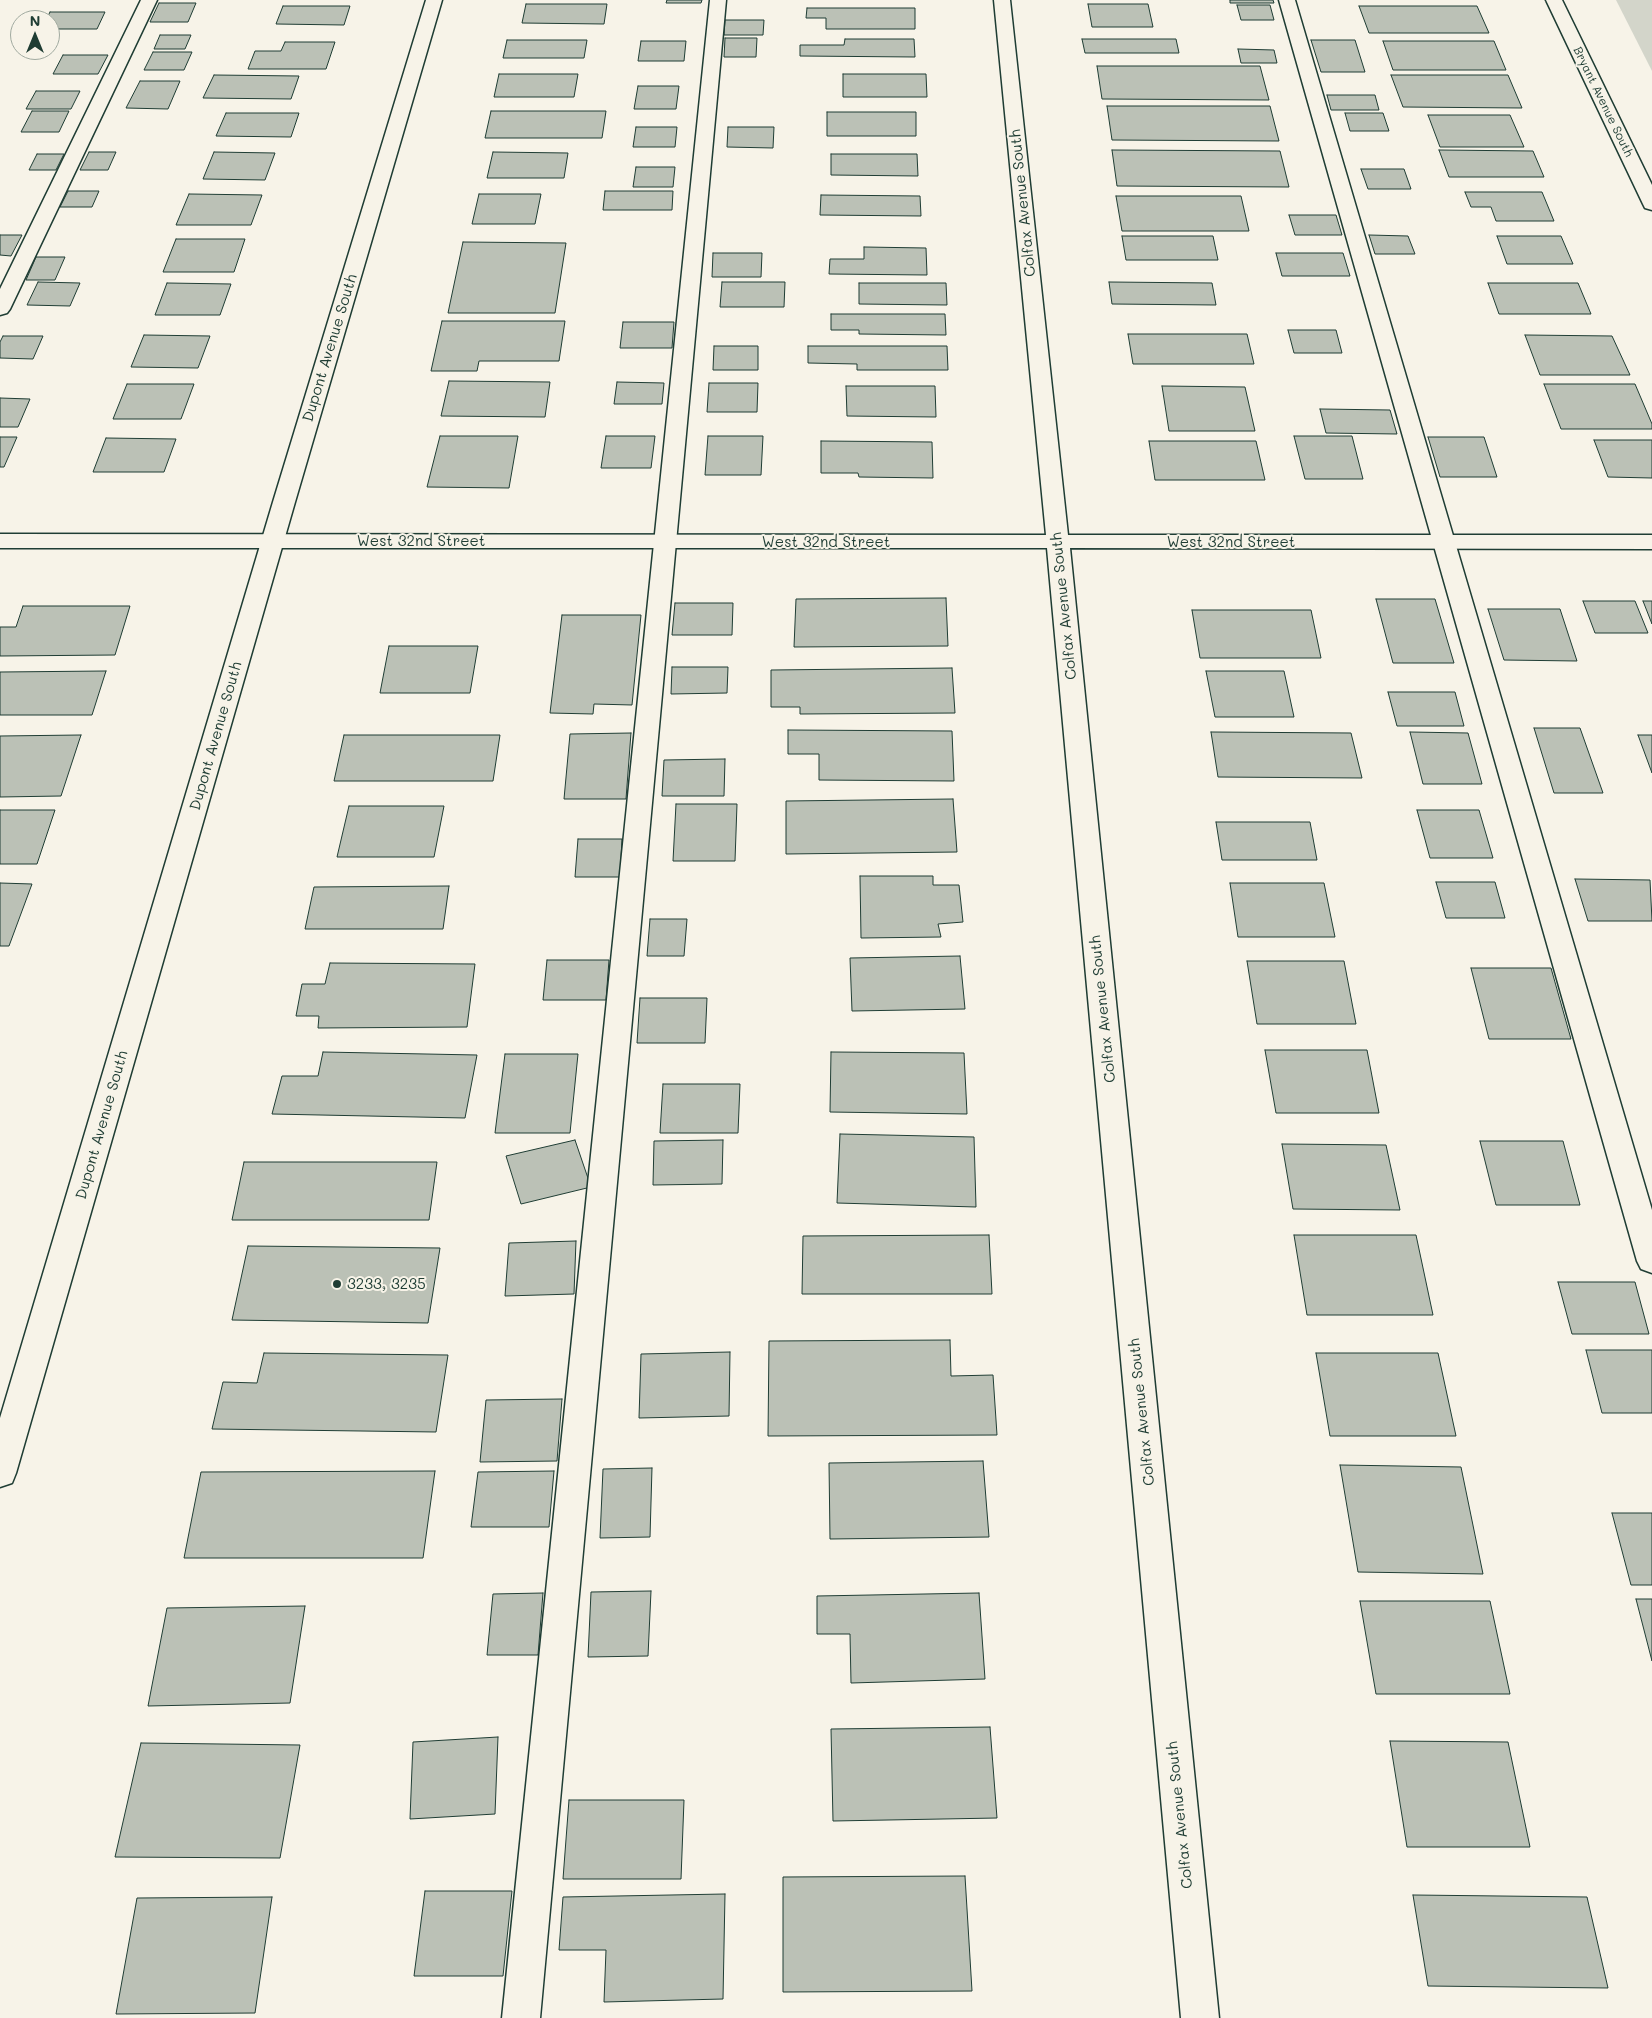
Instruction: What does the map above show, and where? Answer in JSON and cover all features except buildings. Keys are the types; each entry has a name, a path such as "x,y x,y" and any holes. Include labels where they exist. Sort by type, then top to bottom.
{"street":[{"path":"0,309 150,0"},
{"name":"Dupont Avenue South","path":"0,1474 273,541 434,0"},
{"path":"521,2018 718,0"},
{"name":"Colfax Avenue South","path":"1002,0 1057,542 1200,2018"},
{"path":"1286,0 1652,1261"},
{"name":"Bryant Avenue South","path":"1554,0 1652,204"},
{"name":"West 32nd Street","path":"0,542 1652,542"}],"shaded area":[{"path":"1616,0 1652,0 1652,71"}],"place":[{"name":"3233, 3235","path":"337,1284"}]}
